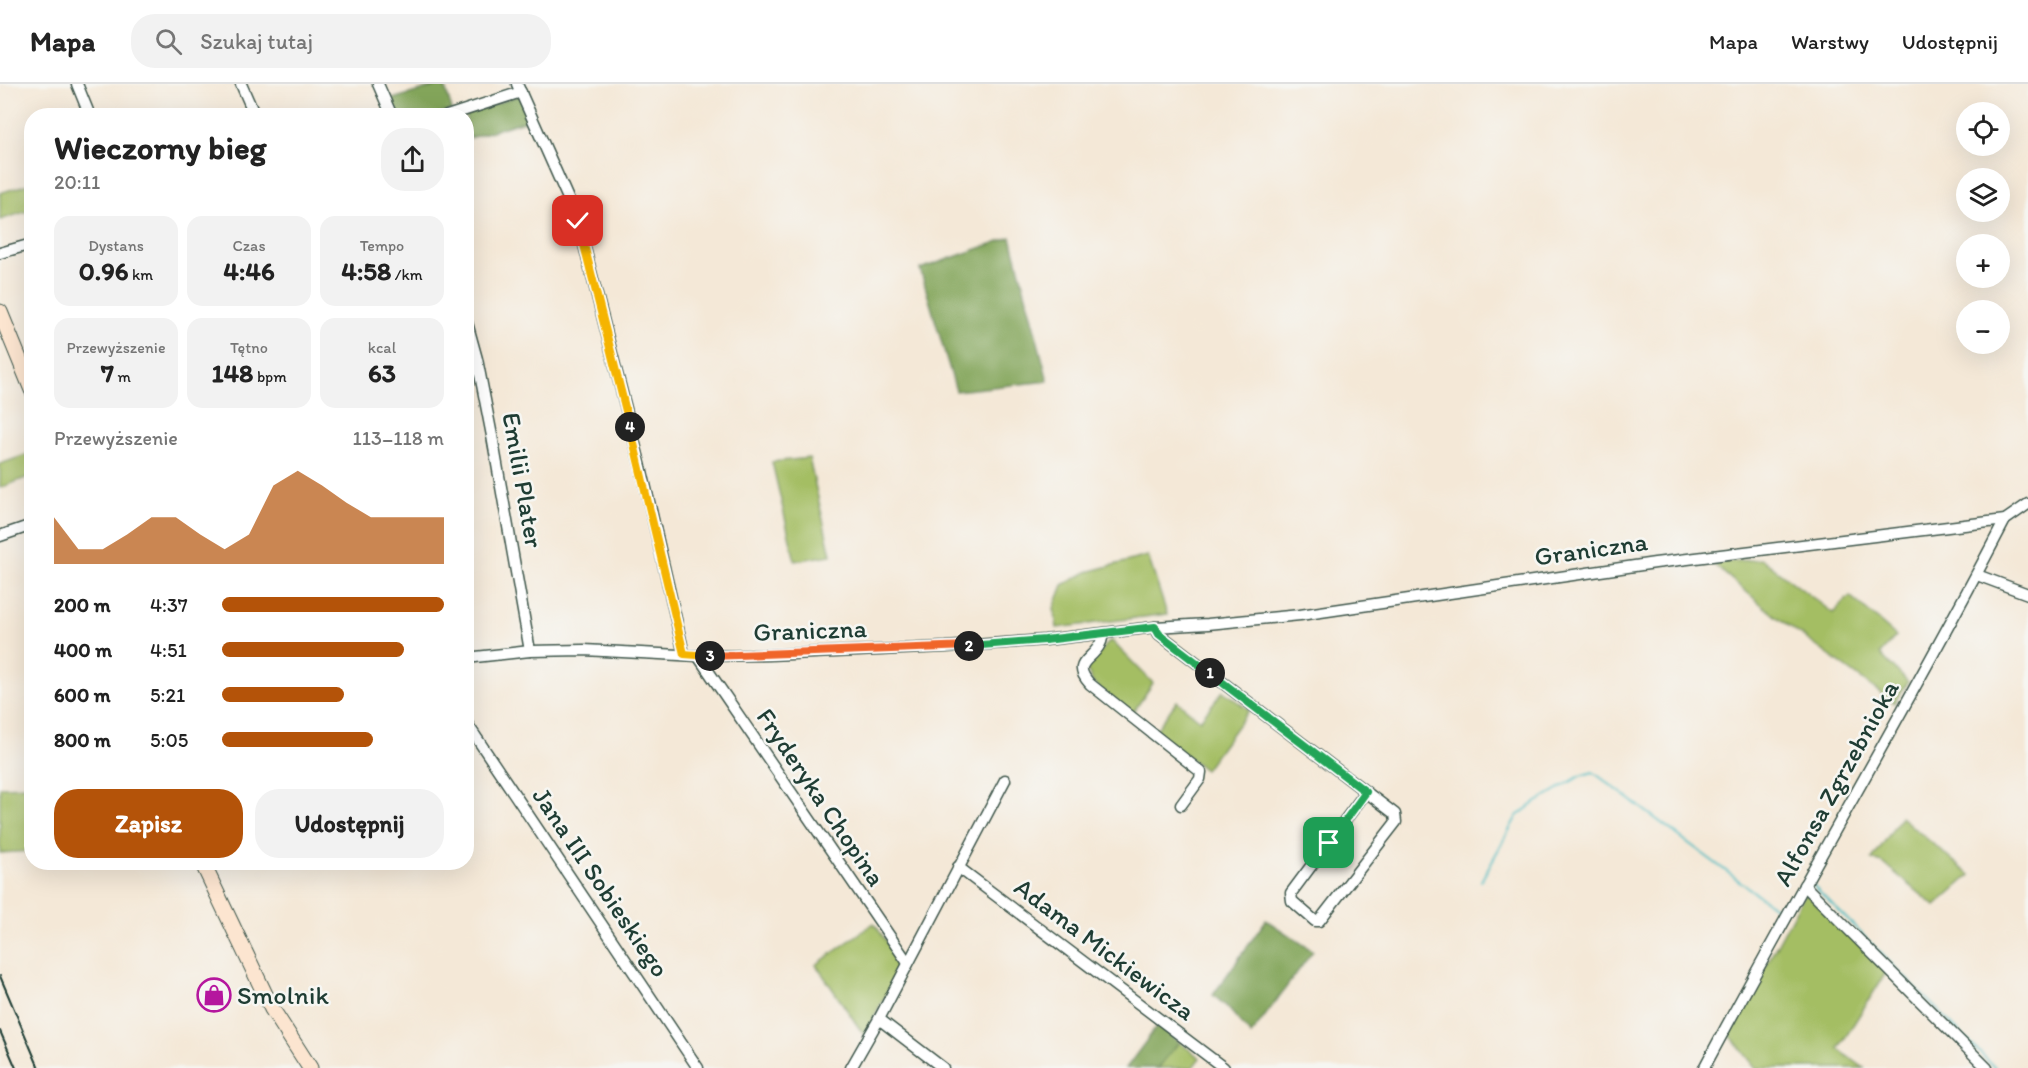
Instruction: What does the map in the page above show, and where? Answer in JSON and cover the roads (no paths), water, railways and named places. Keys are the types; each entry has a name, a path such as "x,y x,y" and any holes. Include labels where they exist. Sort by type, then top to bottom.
{"main road":[{"path":"0,312 24,370"},
{"path":"206,870 272,1009 310,1068"}],"street":[{"path":"77,84 87,108"},
{"path":"241,84 252,108"},
{"path":"378,84 388,108"},
{"path":"468,108 519,88 578,221 642,471 684,654"},
{"path":"0,254 24,246"},
{"name":"Emilii Plater","path":"474,348 530,651"},
{"name":"Graniczna","path":"474,657 530,651 584,650 698,656 946,647 1300,615 1643,565 2005,520 2028,504"},
{"name":"Alfonsa Zgrzebnioka","path":"1704,1068 1951,624 2005,520"},
{"path":"0,536 24,528"},
{"path":"1977,575 2028,594"},
{"path":"1155,627 1159,634 1395,814 1396,822 1320,921 1315,921 1292,901 1291,893 1366,792"},
{"path":"1102,634 1100,644 1082,665 1084,678 1201,772 1200,779 1182,805"},
{"name":"Fryderyka Chopina","path":"698,656 908,963"},
{"name":"Jana III Sobieskiego","path":"474,734 698,1068"},
{"path":"851,1068 1005,780"},
{"name":"Adama Mickiewicza","path":"958,867 1224,1068"},
{"path":"1804,885 1987,1068"},
{"path":"879,1019 943,1068"}],"waterway":[{"path":"1481,881 1517,816 1580,776 1593,772 1781,912"},
{"path":"1813,885 1995,1068"}],"railway":[{"path":"0,976 39,1068"},
{"path":"0,1031 16,1068"}],"place":[{"name":"Smolnik","path":"214,995"}]}
